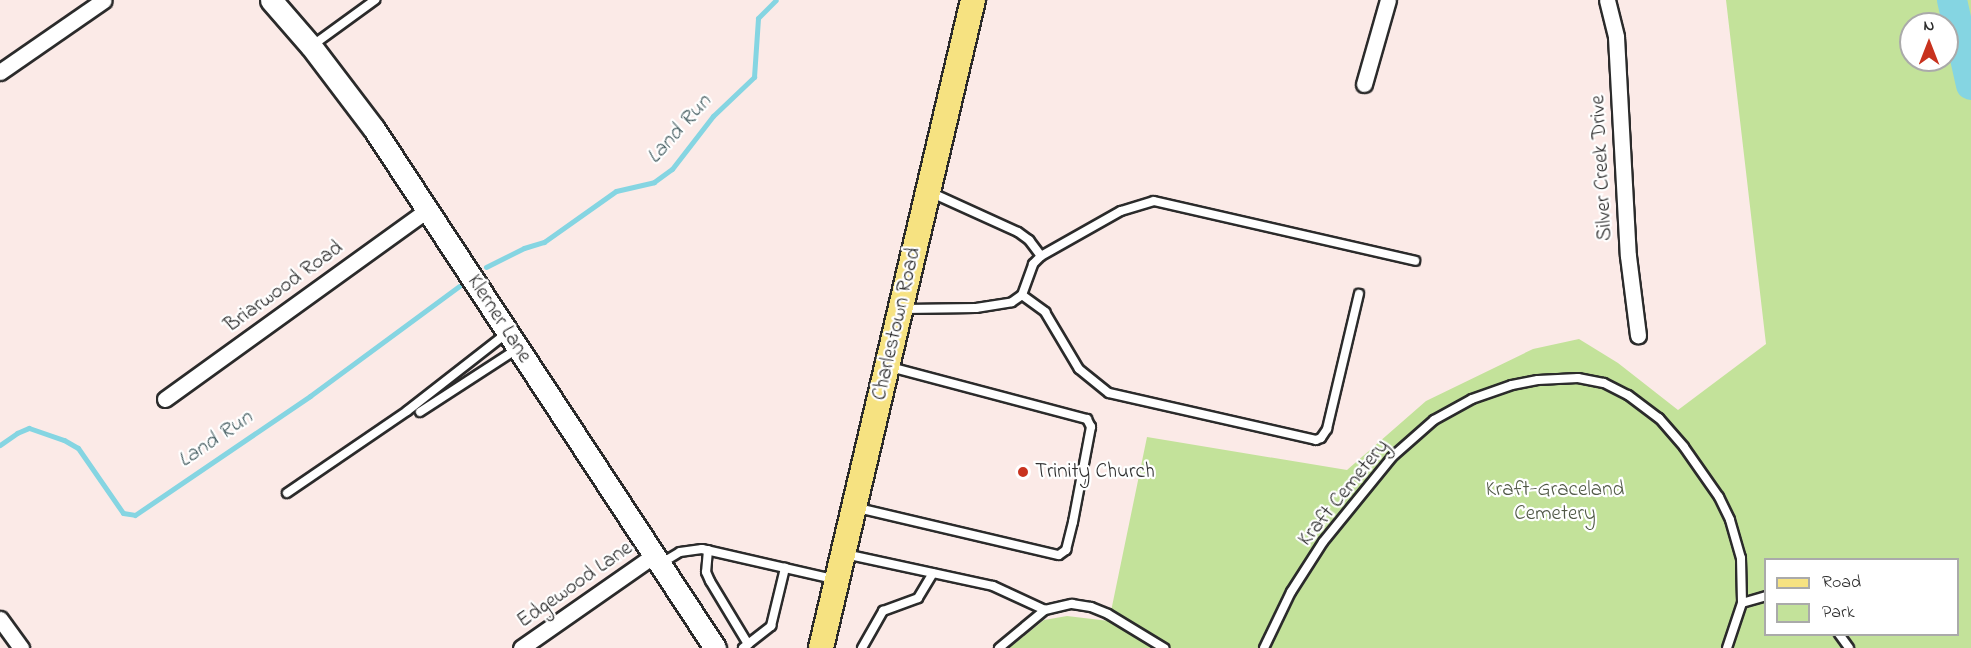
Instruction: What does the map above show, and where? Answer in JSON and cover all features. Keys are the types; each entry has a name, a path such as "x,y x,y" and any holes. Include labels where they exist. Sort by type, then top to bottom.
{"main road":[{"name":"Charlestown Road","path":"821,648 973,0"}],"street":[{"path":"0,72 104,0"},
{"name":"Klerner Lane","path":"271,0 312,46 374,129 714,648"},
{"path":"1364,84 1388,0"},
{"name":"Silver Creek Drive","path":"1607,0 1616,37 1628,256 1638,335"},
{"name":"Briarwood Road","path":"165,399 428,209"},
{"name":"Edgewood Lane","path":"521,648 656,561"},
{"path":"0,619 21,648"}],"lane":[{"path":"312,46 375,0"},
{"path":"928,191 1018,232 1029,240 1041,256"},
{"path":"901,309 982,308 1012,302 1022,296 1033,264 1041,256 1122,211 1154,201 1414,261"},
{"path":"1022,296 1045,312 1079,369 1109,393 1316,440 1321,438 1327,429 1359,294"},
{"path":"420,412 513,340"},
{"path":"287,493 513,340"},
{"path":"854,507 1052,555 1059,555 1066,550 1091,427 1087,419 887,366"},
{"name":"Kraft Cemetery","path":"1264,648 1291,592 1323,542 1392,457 1434,420 1472,399 1512,385 1539,380 1578,378 1604,383 1628,395 1659,418 1684,447 1719,497 1730,520 1741,558 1742,603 1727,648"},
{"path":"656,561 690,549 708,550 837,580"},
{"path":"708,550 706,572 746,646 768,630 774,622 785,568"},
{"path":"843,553 993,586 1045,610"},
{"path":"862,648 883,611 918,598 933,573"},
{"path":"1742,603 1764,597"},
{"path":"999,648 1045,610 1072,604 1091,607 1164,648"}],"green space":[{"name":"Kraft-Graceland Cemetery","path":"1726,0 1971,0 1971,648 1009,648 1044,620 1067,616 1109,621 1147,437 1347,470 1426,401 1533,349 1579,339 1618,363 1678,410 1766,344"}],"waterway":[{"name":"Land Run","path":"486,267 524,248 544,242 616,191 654,182 672,169 713,116 754,77 758,18 776,0"},
{"path":"1952,0 1971,85"},
{"name":"Land Run","path":"0,445 29,428 64,440 78,448 123,513 135,515 310,396 459,286"}],"place":[{"name":"Trinity Church","path":"1023,472"}]}
